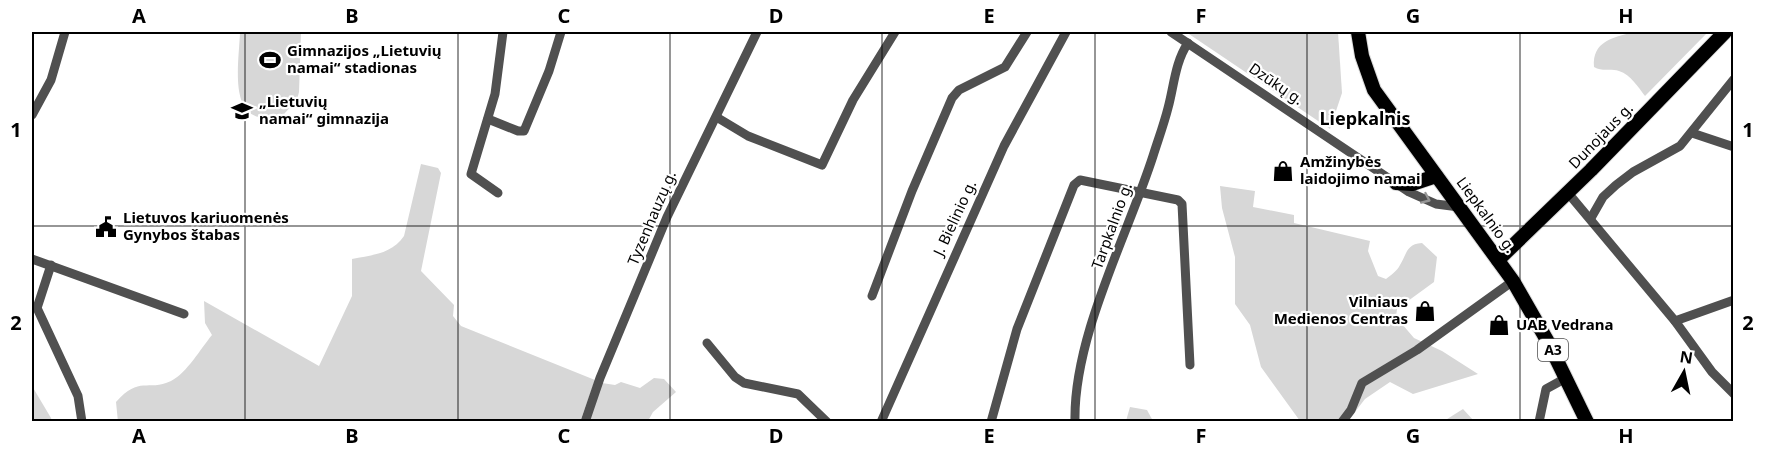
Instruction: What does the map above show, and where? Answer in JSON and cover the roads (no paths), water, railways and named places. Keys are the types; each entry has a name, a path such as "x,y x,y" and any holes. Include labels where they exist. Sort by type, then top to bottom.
{"main road":[{"name":"Liepkalnio g.","path":"1358,32 1362,56 1374,90 1513,281 1566,378 1587,422"},
{"name":"Dunojaus g.","path":"1498,260 1568,193 1725,32"},
{"path":"1396,183 1412,184 1436,176"}],"street":[{"path":"32,115 51,80 65,32"},
{"path":"498,193 471,174 495,94 503,32"},
{"path":"488,120 524,131 549,71 561,32"},
{"name":"Tyzenhauzų g.","path":"585,422 600,378 667,217 757,32"},
{"path":"717,118 754,139 822,165 853,100 896,32"},
{"path":"872,296 912,191 952,98 959,90 1005,67 1027,32"},
{"name":"J. Bielinio g.","path":"881,422 1004,146 1066,32"},
{"name":"Dzūkų g.","path":"1171,32 1396,183 1429,202 1459,207"},
{"name":"Tarpkalnio g.","path":"1075,422 1079,376 1089,334 1142,191 1168,109 1181,53 1188,43"},
{"path":"1591,218 1603,197 1616,185 1633,172 1674,151 1692,133 1734,80"},
{"path":"1692,133 1734,147"},
{"path":"991,422 1017,329 1074,185 1080,180 1142,191 1178,200 1182,204 1190,365"},
{"path":"1568,193 1675,321 1712,372 1734,394"},
{"path":"32,259 184,314"},
{"path":"51,266 34,308 78,396 82,422"},
{"path":"1342,422 1359,396 1362,383 1418,350 1513,281"},
{"path":"1675,321 1734,300"},
{"path":"707,343 735,377 744,383 798,394 827,422"},
{"path":"1539,422 1546,389 1566,378"}],"place":[{"name":"Gimnazijos „Lietuvių namai“ stadionas","path":"270,60"},
{"name":"„Lietuvių namai“ gimnazija","path":"242,111"},
{"name":"Amžinybės laidojimo namai","path":"1283,171"},
{"name":"Lietuvos kariuomenės Gynybos štabas","path":"106,227"},
{"name":"Vilniaus Medienos Centras","path":"1425,311"},
{"name":"UAB Vedrana","path":"1499,325"}],"district":[{"name":"Liepkalnis","path":"1365,119"}]}
